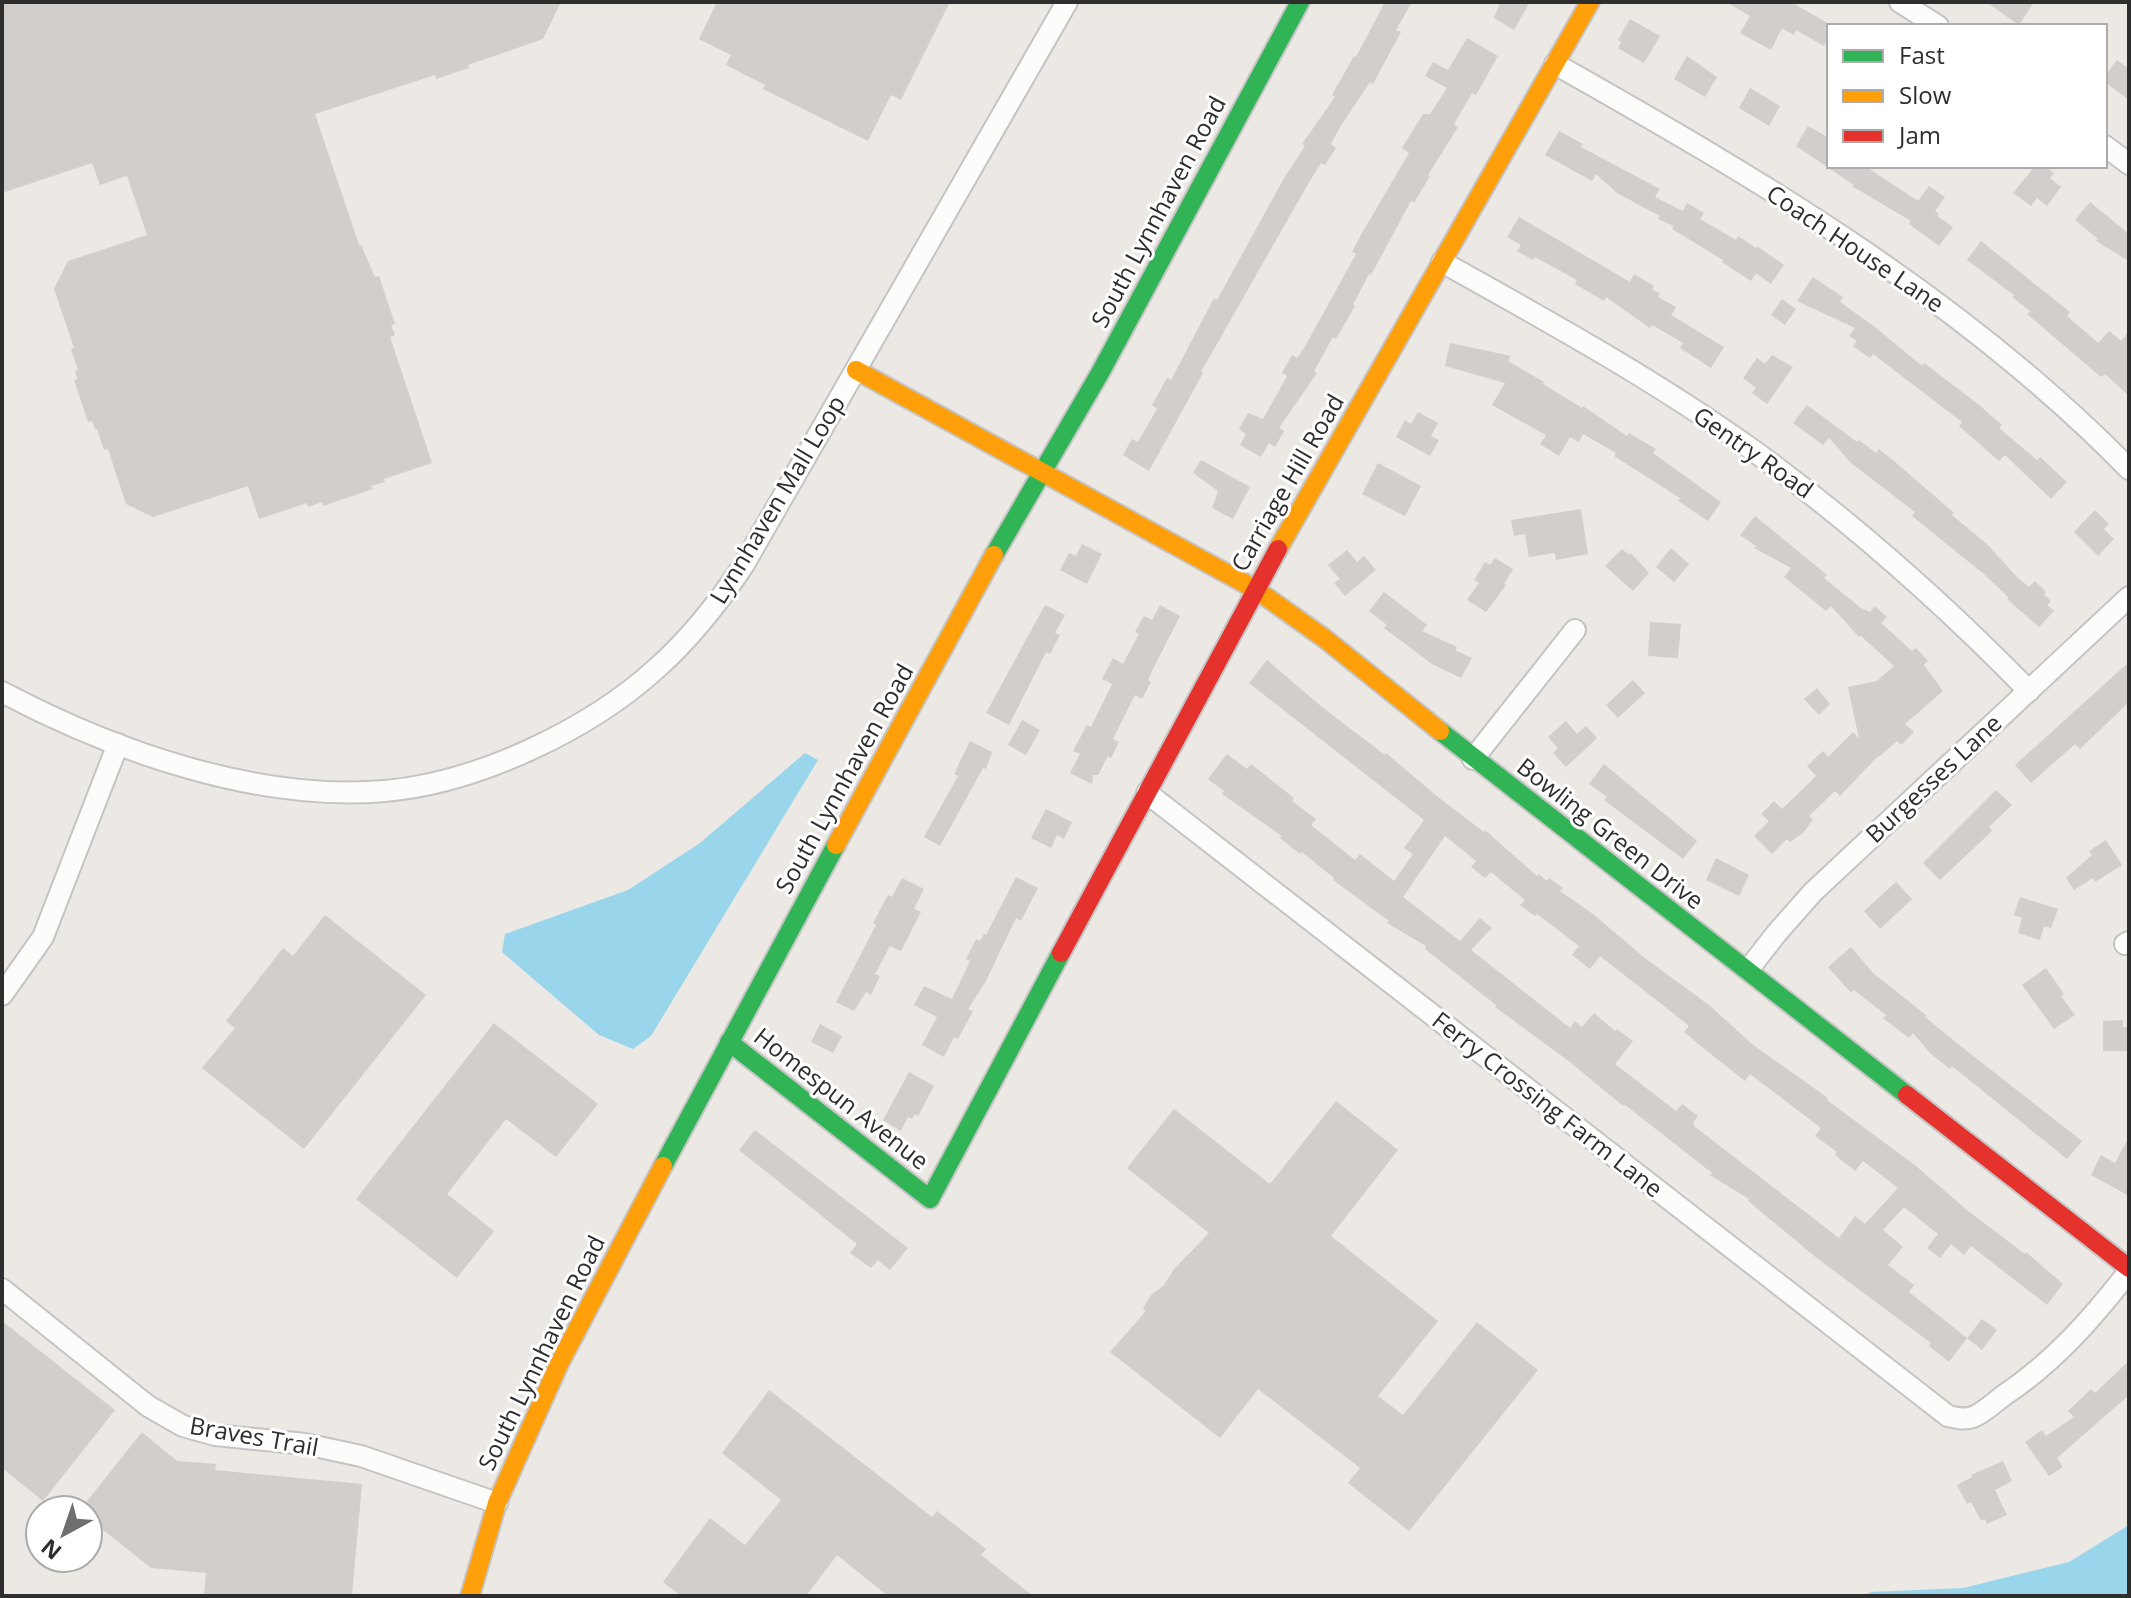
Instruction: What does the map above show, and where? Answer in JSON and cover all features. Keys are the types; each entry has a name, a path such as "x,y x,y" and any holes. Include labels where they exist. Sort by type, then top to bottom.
{"street":[{"name":"Lynnhaven Mall Loop","path":"2,692 118,744 181,765 277,788 332,792 386,791 433,782 528,751 577,726 657,669 716,605 743,566 1067,2"},
{"name":"South Lynnhaven Road","path":"470,1596 497,1503 559,1364 729,1042 1040,472 1100,373 1300,2"},
{"name":"Carriage Hill Road","path":"1040,994 1255,589 1590,2"},
{"path":"1900,2 1935,24"},
{"name":"Coach House Lane","path":"1555,64 1686,139 1864,251 1967,326 2029,376 2129,469"},
{"path":"2107,148 2129,164"},
{"name":"Gentry Road","path":"1442,262 1597,350 1752,450 1826,505 1897,564 1965,625 2029,691"},
{"name":"Bowling Green Drive","path":"856,370 1255,589 1290,612 1473,759 1748,970 2129,1270"},
{"name":"Burgesses Lane","path":"1748,970 1813,892 2129,597"},
{"path":"1473,759 1575,630"},
{"path":"2,995 43,937 118,744"},
{"name":"Ferry Crossing Farm Lane","path":"1147,793 1948,1416 1961,1419 1974,1417 2022,1384 2058,1354 2090,1321 2129,1270"},
{"name":"Homespun Avenue","path":"729,1042 930,1199 1040,994"},
{"name":"Braves Trail","path":"2,1289 169,1420 215,1435 305,1444 361,1456 497,1503"}],"water":[{"path":"805,753 818,760 651,1036 633,1049 599,1035 502,952 505,934 628,890 700,843"},
{"path":"2129,1525 2129,1596 1862,1596 1871,1592 1963,1588 2069,1562"}],"building":[{"path":"2,2 561,2 543,39 436,79 435,75 315,114 359,245 375,277 379,276 395,324 391,325 395,335 390,337 432,463 384,479 385,482 371,486 373,489 323,506 322,502 308,507 307,503 259,519 248,486 153,517 126,504 108,449 104,450 92,421 88,422 74,380 77,379 75,371 78,370 71,349 74,348 54,289 68,261 147,235 127,176 100,185 92,163 2,193"},
{"path":"717,2 950,2 901,100 891,95 868,141 763,89 765,85 726,65 731,55 699,39"},
{"path":"1385,2 1412,2 1396,30 1401,32 1373,84 1370,82 1340,127 1331,144 1336,148 1325,165 1321,163 1308,184 1201,372 1149,471 1123,455 1132,439 1138,442 1157,409 1152,405 1167,378 1171,380 1214,298 1217,300 1305,146 1302,144 1335,97 1332,95"},
{"path":"1500,2 1530,2 1514,30 1494,18"},
{"path":"1726,2 1791,2 1829,24 1827,41 1824,46 1796,30 1794,35 1782,28 1771,50 1740,33 1750,16"},
{"path":"1986,2 2034,2 2018,24"},
{"path":"1630,19 1660,36 1644,63 1618,48 1621,42 1618,40"},
{"path":"1467,38 1498,56 1476,95 1472,93 1454,124 1458,127 1369,274 1355,306 1314,371 1317,373 1279,428 1284,431 1275,447 1269,443 1261,457 1240,445 1246,434 1239,429 1248,413 1263,419 1287,376 1282,373 1292,355 1297,358 1303,350 1356,254 1352,252 1362,233 1409,153 1402,148 1423,114 1430,114 1447,88 1425,76 1433,62 1448,70"},
{"path":"1687,56 1717,77 1705,97 1674,79"},
{"path":"2117,60 2129,69 2129,100 2107,84 2107,73"},
{"path":"1750,88 1780,106 1769,126 1739,108"},
{"path":"1808,126 1827,137 1827,167 1796,146"},
{"path":"1559,131 1583,144 1581,147 1660,189 1655,197 1683,211 1687,203 1704,213 1700,219 1736,240 1738,236 1757,246 1784,265 1771,284 1756,273 1751,281 1672,229 1674,226 1658,219 1660,216 1617,193 1596,174 1592,181 1545,155"},
{"path":"1829,168 1868,168 1918,201 1929,186 1945,197 1935,211 1939,214 1937,216 1953,227 1939,246 1909,224 1911,221"},
{"path":"2033,168 2048,168 2054,173 2050,178 2061,187 2047,206 2037,198 2031,206 2013,193"},
{"path":"2090,202 2129,234 2129,261 2096,241 2098,239 2075,220"},
{"path":"1519,217 1630,282 1634,274 1654,286 1652,289 1660,294 1658,297 1676,307 1671,315 1724,347 1711,368 1680,348 1683,343 1652,325 1650,328 1606,297 1604,301 1575,284 1577,280 1535,257 1533,260 1517,251 1521,245 1507,237"},
{"path":"1981,241 2070,312 2067,316 2098,343 2109,331 2121,341 2129,331 2129,396 2105,374 2101,377 2027,314 2030,311 2012,297 2014,295 1967,260"},
{"path":"1813,277 1843,297 1840,302 1922,366 1924,363 1978,404 2002,425 1999,428 2037,460 2040,457 2067,482 2051,499 2005,455 1999,461 1959,426 1962,422 1873,354 1870,358 1853,346 1857,341 1849,336 1855,328 1797,301"},
{"path":"1782,299 1796,309 1785,325 1771,315"},
{"path":"1450,343 1511,356 1508,361 1543,384 1627,436 1629,433 1656,449 1653,453 1721,502 1708,521 1678,501 1680,498 1614,456 1616,453 1583,434 1579,442 1570,437 1559,456 1540,444 1546,435 1492,405 1505,383 1445,366"},
{"path":"1772,355 1793,367 1767,404 1752,393 1756,388 1743,378 1757,358 1765,364"},
{"path":"1807,405 1857,442 1859,440 1876,453 1879,449 1894,461 1987,544 2017,577 2029,587 2035,581 2046,592 2044,594 2051,601 2047,605 2054,611 2039,627 1985,575 1912,516 1915,512 1851,463 1829,438 1823,445 1793,423"},
{"path":"1418,412 1438,423 1431,436 1439,440 1430,456 1396,437 1405,420 1411,424"},
{"path":"1201,460 1250,487 1233,519 1212,508 1218,491 1193,473"},
{"path":"1378,463 1421,486 1405,516 1362,494"},
{"path":"1581,509 1588,554 1556,560 1555,553 1529,557 1525,534 1514,536 1511,520"},
{"path":"2095,510 2109,524 2104,529 2114,539 2098,556 2074,532"},
{"path":"1755,516 1827,575 1824,578 1861,608 1870,612 1875,606 1887,617 1881,623 1912,651 1916,648 1928,661 1924,665 1943,691 1905,724 1914,732 1901,745 1897,741 1878,756 1840,796 1835,791 1809,816 1813,820 1803,833 1790,842 1787,839 1772,854 1754,836 1769,821 1761,814 1774,801 1782,809 1816,776 1807,766 1823,751 1828,757 1853,732 1859,739 1848,687 1877,681 1894,666 1859,637 1831,606 1826,611 1784,577 1791,568 1754,548 1756,546 1740,535"},
{"path":"1082,544 1102,554 1087,584 1060,570 1069,553 1076,556"},
{"path":"1671,548 1689,564 1674,582 1656,567"},
{"path":"1622,549 1629,555 1631,553 1649,573 1633,591 1605,566"},
{"path":"1347,550 1357,562 1364,556 1376,570 1345,596 1334,583 1340,579 1328,565"},
{"path":"1495,558 1513,569 1506,585 1486,612 1467,600 1479,583 1474,580 1485,562 1490,565"},
{"path":"1384,592 1427,625 1422,631 1457,647 1455,650 1472,658 1461,678 1432,664 1384,628 1387,625 1369,611"},
{"path":"1045,605 1065,615 1055,633 1060,635 1050,654 1046,652 1009,725 986,713"},
{"path":"1160,605 1180,616 1148,680 1151,682 1142,699 1135,695 1113,739 1119,742 1098,775 1093,775 1092,784 1070,773 1080,754 1073,751 1087,725 1091,727 1112,684 1102,679 1113,658 1123,664 1139,634 1135,632 1144,616 1152,620"},
{"path":"1650,622 1681,624 1678,658 1648,656"},
{"path":"1267,660 1322,707 1485,830 1537,876 1547,881 1549,878 1563,888 1560,891 1709,1005 1752,1044 1828,1098 2063,1284 2047,1305 1971,1246 1964,1255 1951,1244 1940,1258 1927,1248 1938,1234 1904,1207 1883,1230 1903,1247 1888,1265 1914,1285 1909,1292 1967,1338 1949,1362 1929,1346 1931,1343 1818,1259 1749,1199 1710,1175 1712,1173 1624,1104 1495,1007 1425,949 1426,946 1387,923 1389,921 1280,838 1282,836 1222,794 1224,791 1208,779 1227,754 1247,769 1251,764 1294,798 1292,801 1316,819 1311,825 1355,860 1360,854 1394,881 1413,854 1404,848 1424,820 1249,683","holes":["1445,836 1476,861 1471,867 1485,878 1491,872 1525,900 1520,905 1579,946 1572,955 1590,969 1600,956 1689,1026 1684,1032 1745,1081 1750,1074 1821,1128 1815,1136 1837,1152 1835,1155 1855,1171 1863,1161 1898,1188 1865,1224 1855,1216 1839,1238 1694,1126 1698,1116 1682,1104 1676,1111 1615,1064 1633,1041 1594,1013 1582,1027 1575,1021 1570,1028 1471,950 1492,928 1480,918 1460,941 1403,897"]},
{"path":"2129,662 2129,702 2080,749 2075,744 2031,783 2015,765"},
{"path":"1633,680 1645,693 1618,718 1606,705"},
{"path":"1817,688 1830,704 1819,715 1804,699"},
{"path":"1022,720 1040,730 1026,755 1008,745"},
{"path":"1566,721 1577,734 1586,726 1597,738 1566,767 1553,753 1558,748 1548,737"},
{"path":"970,741 992,752 986,769 983,768 940,846 924,837 958,776 954,774"},
{"path":"1604,764 1697,841 1683,859 1604,800 1607,797 1589,784"},
{"path":"1996,790 2012,805 1989,827 1992,831 1940,880 1923,863"},
{"path":"1046,809 1072,822 1064,839 1057,835 1051,848 1031,838"},
{"path":"2106,840 2122,865 2095,882 2093,878 2074,890 2066,878 2092,855 2089,851"},
{"path":"1716,858 1749,875 1739,896 1706,880"},
{"path":"1016,877 1038,888 1021,921 1016,918 986,981 968,1009 973,1011 944,1057 922,1045 937,1017 914,1005 924,986 952,999 970,961 966,959 976,939 980,941 986,935"},
{"path":"902,878 924,889 914,909 921,912 901,951 890,946 875,974 880,976 871,995 866,992 854,1011 836,1002 876,925 873,923 888,895 892,897"},
{"path":"1896,882 1912,899 1880,929 1864,911"},
{"path":"2020,897 2058,909 2051,928 2044,926 2040,940 2018,933 2022,918 2014,915"},
{"path":"325,915 426,995 304,1149 202,1068 235,1028 226,1021 283,948 293,956"},
{"path":"1851,947 1873,973 1925,1017 2082,1141 2067,1159 1952,1066 1950,1069 1930,1053 1913,1033 1909,1038 1854,990 1851,993 1828,967"},
{"path":"2046,968 2075,1015 2054,1029 2022,985"},
{"path":"2123,1020 2123,1027 2129,1027 2129,1051 2103,1051 2103,1021"},
{"path":"494,1023 598,1104 556,1157 506,1119 447,1194 494,1231 457,1278 356,1199"},
{"path":"820,1024 842,1036 833,1053 811,1042"},
{"path":"909,1072 934,1086 918,1116 908,1117 901,1131 883,1120"},
{"path":"1336,1101 1398,1150 1331,1236 1438,1321 1378,1396 1403,1415 1477,1322 1538,1370 1409,1531 1348,1483 1360,1468 1258,1389 1220,1438 1110,1352 1146,1311 1143,1309 1150,1296 1164,1285 1174,1269 1209,1233 1127,1168 1174,1109 1270,1184"},
{"path":"755,1130 908,1248 890,1270 878,1260 871,1268 850,1253 857,1244 739,1150"},
{"path":"2129,1137 2129,1196 2091,1175 2101,1155 2115,1163"},
{"path":"1982,1319 1997,1330 1982,1350 1967,1338"},
{"path":"2,1321 115,1410 49,1494 34,1494 2,1468"},
{"path":"2129,1361 2129,1395 2057,1458 2063,1467 2049,1476 2025,1442 2042,1430 2046,1436 2074,1417 2068,1411 2091,1389 2095,1393"},
{"path":"769,1390 932,1517 937,1511 986,1549 981,1555 1033,1596 888,1596 837,1555 806,1596 681,1596 663,1582 710,1518 745,1545 781,1500 722,1453"},
{"path":"142,1432 177,1461 216,1464 215,1470 362,1484 352,1596 204,1596 206,1573 151,1568 104,1531 104,1494 93,1494"},
{"path":"2003,1461 2012,1481 1995,1490 2007,1515 1987,1524 1985,1519 1981,1521 1971,1502 1967,1504 1957,1485"}],"traffic: fast":[{"path":"994,555 1100,373 1300,2"},
{"path":"1440,731 1907,1095"},
{"path":"663,1166 836,845"},
{"path":"729,1042 930,1199 1061,953"}],"traffic: slow":[{"path":"1278,549 1590,2"},
{"path":"856,370 1255,589 1324,638 1440,731"},
{"path":"836,845 994,555"},
{"path":"470,1596 497,1503 559,1364 663,1166"}],"traffic: jam":[{"path":"1061,953 1278,549"},
{"path":"1907,1095 2129,1268"}]}
